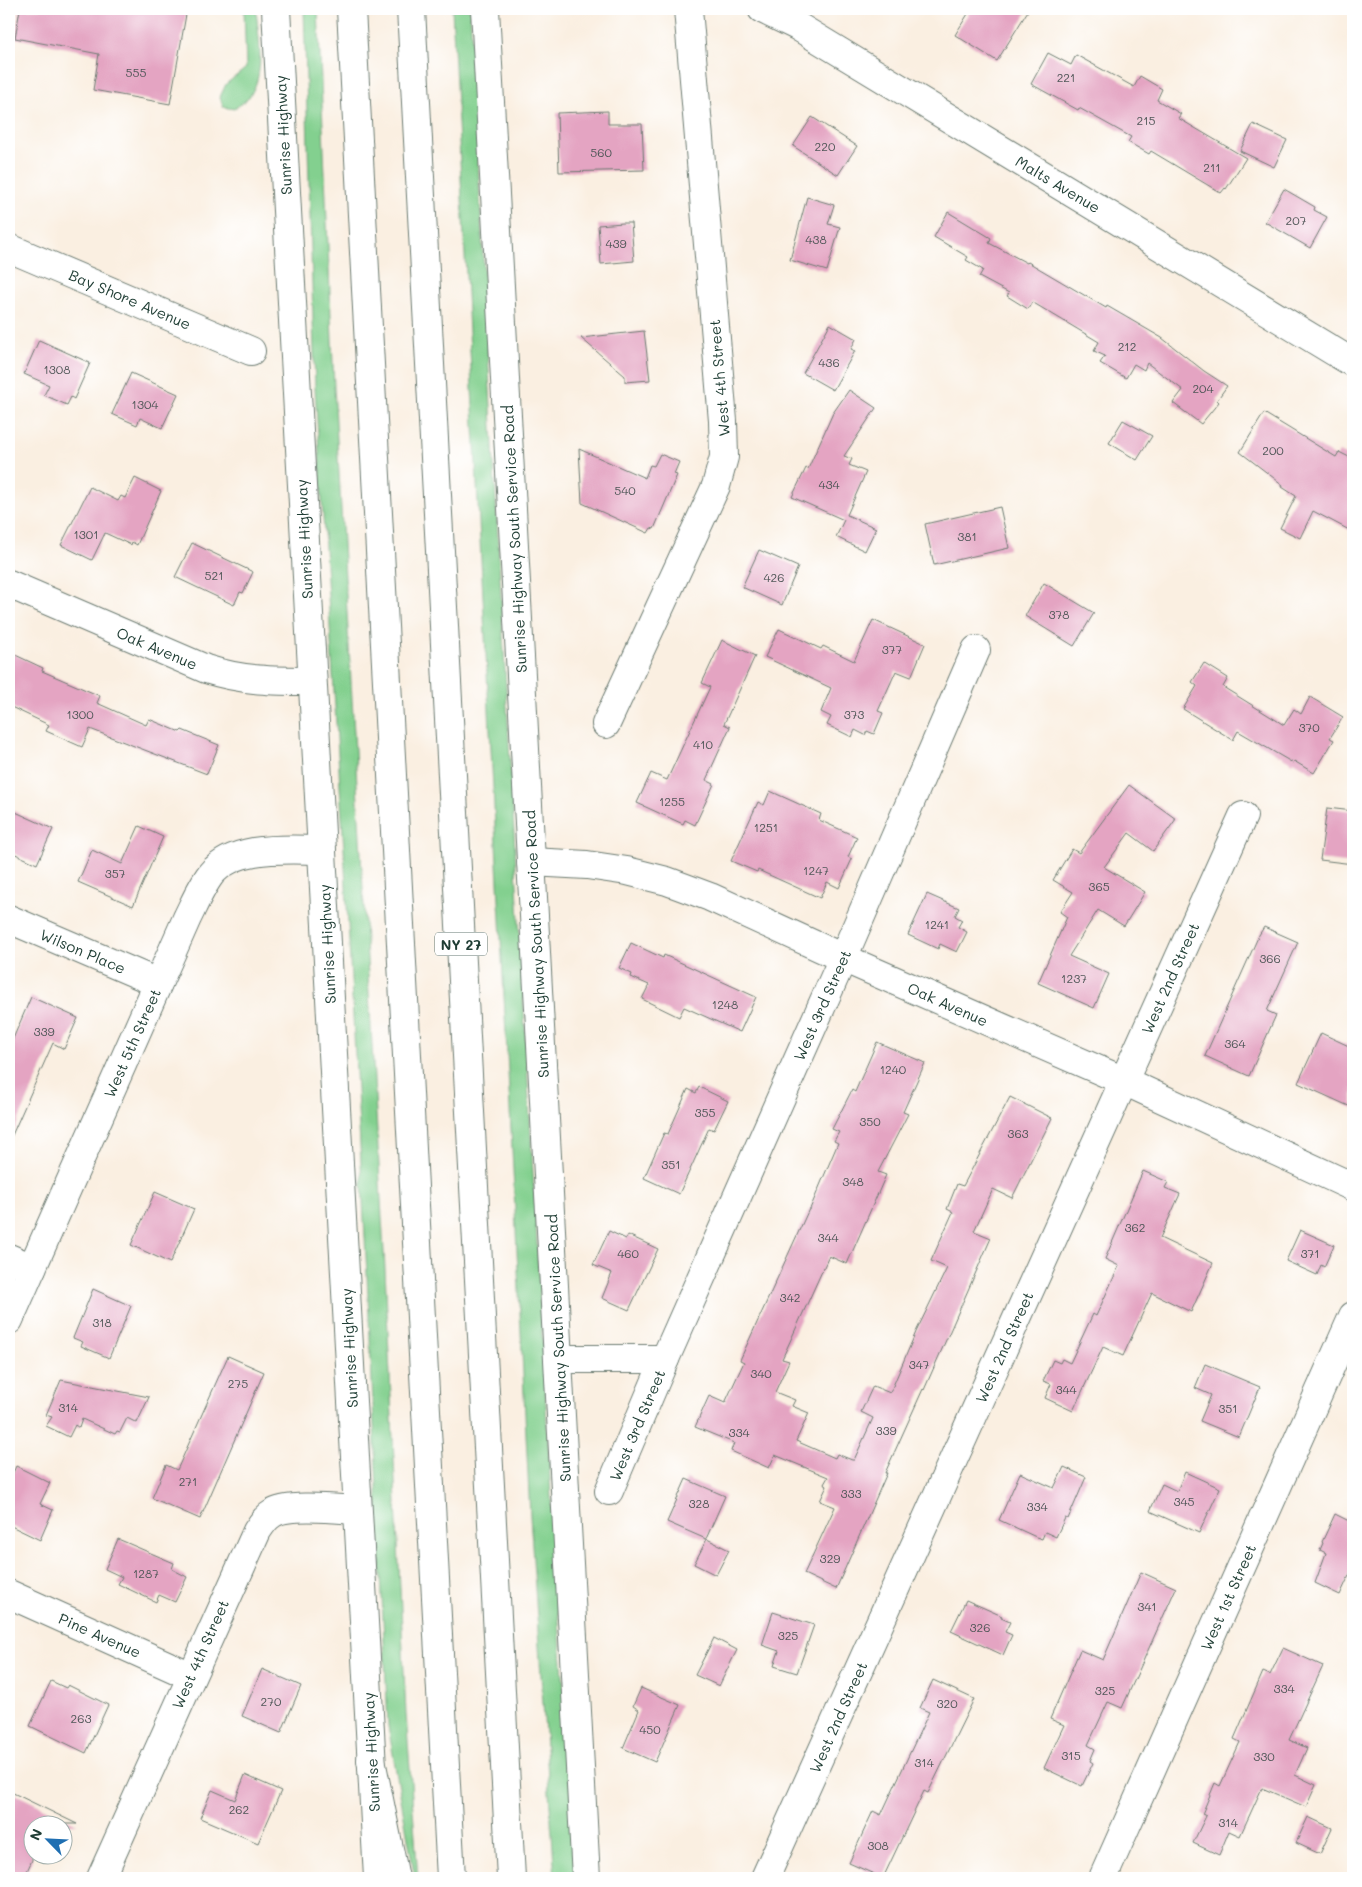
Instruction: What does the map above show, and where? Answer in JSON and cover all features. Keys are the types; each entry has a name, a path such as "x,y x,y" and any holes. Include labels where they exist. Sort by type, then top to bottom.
{"main road":[{"name":"Sunrise Highway","path":"276,9 378,1878"},
{"path":"351,9 450,1878"},
{"name":"NY 27","path":"411,9 511,1878"},
{"name":"Sunrise Highway South Service Road","path":"485,9 586,1878"},
{"name":"West 4th Street","path":"606,724 716,486 724,457 723,421 688,9"},
{"name":"Malts Avenue","path":"762,9 797,26 1353,363"},
{"name":"Bay Shore Avenue","path":"9,248 250,351"},
{"name":"Oak Avenue","path":"9,584 224,675 243,679 270,681 312,681"},
{"name":"West 3rd Street","path":"609,1491 976,650"},
{"name":"West 2nd Street","path":"765,1878 1243,816"},
{"name":"West 5th Street","path":"9,1320 20,1263 158,983 196,900 211,874 222,864 247,854 280,850 322,850"},
{"name":"Oak Avenue","path":"531,862 627,871 667,881 710,898 1124,1081 1353,1187"},
{"name":"Wilson Place","path":"9,919 158,983"},
{"name":"West 1st Street","path":"1103,1878 1353,1316"},
{"name":"West 3rd Street","path":"559,1359 665,1359"},
{"name":"West 4th Street","path":"100,1878 250,1543 264,1520 273,1513 295,1508 357,1510"},
{"name":"Pine Avenue","path":"9,1594 191,1676"},
{"path":"371,1760 395,1878"}],"green space":[{"path":"244,9 256,9 260,63 256,85 251,94 234,109 223,107 220,97 226,84 246,68"},
{"path":"304,9 318,9 334,387 385,1269 406,1714 418,1878 415,1878 388,1726 367,1275 344,850 315,389"},
{"path":"452,9 470,9 555,1568 578,1878 555,1878 530,1516"}],"building":[{"path":"20,9 187,9 170,104 93,90 99,54 15,38"},
{"path":"971,9 1029,9 997,61 955,35"},
{"path":"1048,53 1071,65 1076,55 1134,87 1140,76 1162,89 1157,100 1181,114 1178,118 1246,158 1226,189 1221,193 1151,151 1149,154 1128,142 1131,137 1031,84"},
{"path":"608,111 608,124 642,124 644,170 559,172 557,113"},
{"path":"812,117 857,146 838,175 793,146"},
{"path":"1253,124 1287,140 1274,167 1240,151"},
{"path":"1284,189 1315,207 1314,210 1327,217 1310,248 1265,222"},
{"path":"807,197 834,205 828,224 840,227 827,271 790,260"},
{"path":"948,212 991,238 989,243 1028,262 1106,308 1107,306 1162,338 1204,371 1227,386 1217,400 1219,402 1201,424 1173,403 1183,390 1147,363 1144,370 1134,364 1126,378 1100,363 1105,356 1094,351 1099,342 1032,302 1028,309 1007,296 1009,293 979,277 983,270 966,260 968,257 934,237"},
{"path":"631,223 634,261 601,264 598,225"},
{"path":"830,324 856,339 851,349 855,351 833,390 803,373"},
{"path":"644,331 650,380 625,382 625,376 581,338"},
{"path":"39,340 90,363 74,399 71,397 67,405 44,395 49,385 24,374"},
{"path":"131,373 178,394 162,428 140,418 137,425 112,414"},
{"path":"849,390 876,408 844,456 852,459 849,465 866,472 847,515 876,528 865,551 836,537 844,520 792,497 806,468 808,469 833,413"},
{"path":"1264,413 1336,457 1339,452 1353,459 1353,532 1313,511 1300,538 1280,528 1296,496 1282,487 1283,485 1240,452"},
{"path":"1123,420 1152,436 1137,460 1109,443"},
{"path":"579,449 645,478 650,465 654,466 660,454 679,462 674,474 677,475 654,529 651,528 648,533 582,503"},
{"path":"135,478 161,491 137,545 132,542 131,545 105,533 92,560 61,545 90,487 118,501 121,496 125,498"},
{"path":"1000,507 1009,548 934,565 925,524"},
{"path":"192,543 253,572 243,593 240,592 234,605 175,577"},
{"path":"759,550 798,567 782,605 742,587"},
{"path":"1044,583 1094,613 1074,646 1025,616"},
{"path":"873,620 925,644 911,677 896,671 878,711 883,713 874,734 867,731 865,735 855,730 852,737 827,725 831,717 821,712 831,688 765,657 779,629 821,649 823,646 854,661"},
{"path":"722,640 755,656 724,724 730,727 706,780 714,784 695,825 685,820 683,824 637,803 651,773 667,780 710,687 702,683"},
{"path":"9,652 43,668 42,671 100,696 97,703 146,725 149,719 219,745 207,774 90,729 82,747 46,731 49,725 9,706"},
{"path":"1204,663 1228,678 1223,687 1284,725 1294,709 1301,714 1310,697 1343,717 1330,738 1334,740 1314,773 1238,731 1233,740 1183,709 1197,686 1192,682"},
{"path":"1129,785 1176,819 1153,851 1129,833 1104,867 1145,892 1124,926 1098,910 1069,956 1109,974 1094,1008 1038,983 1067,917 1060,912 1073,892 1053,880 1072,849 1079,853"},
{"path":"770,791 821,814 819,820 857,837 848,857 852,859 839,888 827,882 820,898 758,870 757,872 731,861 758,802 764,805"},
{"path":"1327,808 1353,811 1353,864 1320,860"},
{"path":"9,809 53,829 37,864 9,851"},
{"path":"139,826 163,837 133,906 78,882 92,850 122,864"},
{"path":"927,894 959,908 955,916 962,920 958,927 967,932 957,952 940,944 938,949 908,935"},
{"path":"1264,927 1298,942 1267,1011 1276,1015 1249,1076 1205,1056"},
{"path":"631,943 663,958 664,955 756,997 740,1032 684,1007 679,1017 642,999 649,985 631,977 632,974 619,968"},
{"path":"31,997 78,1018 64,1049 53,1043 9,1142 9,1048"},
{"path":"1321,1033 1353,1048 1353,1108 1298,1083"},
{"path":"877,1042 925,1063 903,1112 908,1114 878,1172 886,1175 847,1264 829,1256 782,1359 789,1361 775,1392 795,1400 792,1406 809,1413 796,1441 835,1458 837,1454 854,1460 873,1418 861,1412 873,1386 890,1393 916,1332 947,1268 931,1261 953,1212 947,1209 957,1184 963,1186 1010,1097 1052,1118 1012,1198 993,1189 974,1231 991,1238 885,1473 887,1473 836,1589 804,1574 835,1507 820,1501 827,1486 824,1484 828,1477 775,1455 769,1468 731,1451 734,1443 695,1427 709,1396 725,1403 744,1362 740,1360 810,1209 838,1143 834,1141 839,1132 832,1129 852,1090 855,1092"},
{"path":"699,1087 728,1101 714,1130 709,1128 679,1194 644,1178 664,1133 668,1134 688,1089 696,1093"},
{"path":"1143,1171 1168,1182 1165,1188 1180,1194 1160,1238 1213,1263 1191,1312 1152,1293 1123,1356 1103,1347 1073,1411 1045,1398 1051,1384 1043,1381 1053,1360 1060,1363 1062,1359 1070,1363 1093,1314 1096,1316 1119,1266 1105,1259"},
{"path":"155,1192 194,1209 170,1263 131,1245"},
{"path":"1300,1230 1334,1245 1324,1267 1321,1265 1317,1275 1286,1261"},
{"path":"609,1231 626,1239 628,1235 658,1249 629,1310 602,1298 612,1273 593,1265"},
{"path":"93,1289 131,1306 109,1358 81,1346 83,1342 73,1338"},
{"path":"228,1356 264,1372 200,1519 152,1498 166,1465 177,1470"},
{"path":"1205,1364 1260,1387 1239,1437 1200,1421 1211,1395 1195,1388"},
{"path":"61,1380 149,1397 137,1423 127,1418 120,1432 117,1431 115,1434 82,1419 79,1428 75,1425 69,1437 46,1426 52,1417 46,1415"},
{"path":"16,1466 50,1483 40,1504 53,1510 40,1540 9,1525 9,1482"},
{"path":"1064,1467 1086,1477 1068,1519 1065,1518 1056,1537 1045,1532 1042,1539 999,1520 1020,1473 1054,1488"},
{"path":"1185,1472 1220,1488 1199,1533 1150,1511 1162,1484 1177,1491"},
{"path":"686,1479 725,1496 706,1539 667,1522"},
{"path":"1335,1514 1353,1523 1353,1567 1340,1595 1315,1583 1326,1553 1320,1550 1322,1542"},
{"path":"118,1539 174,1563 172,1569 187,1577 175,1602 159,1595 156,1602 118,1584 122,1577 105,1569"},
{"path":"707,1539 729,1550 716,1575 694,1564"},
{"path":"1141,1572 1176,1588 1122,1708 1108,1702 1088,1745 1095,1749 1090,1761 1093,1763 1082,1786 1044,1768 1064,1725 1050,1719 1080,1650 1103,1660"},
{"path":"966,1600 1002,1616 1001,1618 1010,1622 1005,1632 1012,1635 1003,1655 951,1631"},
{"path":"773,1612 814,1625 797,1673 774,1666 779,1651 762,1645"},
{"path":"714,1638 737,1650 719,1686 695,1675"},
{"path":"1283,1648 1323,1666 1289,1740 1307,1748 1295,1775 1316,1785 1306,1807 1262,1788 1240,1836 1229,1831 1219,1855 1193,1843 1206,1816 1202,1814 1215,1783 1220,1786 1240,1742 1234,1739 1263,1672 1270,1675"},
{"path":"262,1669 301,1686 281,1733 242,1716"},
{"path":"933,1680 974,1699 928,1793 924,1791 883,1878 849,1863 873,1811 881,1815 929,1712 920,1708"},
{"path":"51,1681 66,1688 68,1685 108,1705 86,1753 30,1726"},
{"path":"641,1688 680,1705 655,1762 623,1748 639,1710 633,1706"},
{"path":"245,1775 281,1791 258,1843 200,1818 212,1790 235,1800"},
{"path":"9,1791 56,1814 22,1814 22,1864 30,1864 24,1878 9,1878"},
{"path":"1308,1817 1332,1828 1320,1854 1296,1843"}]}
